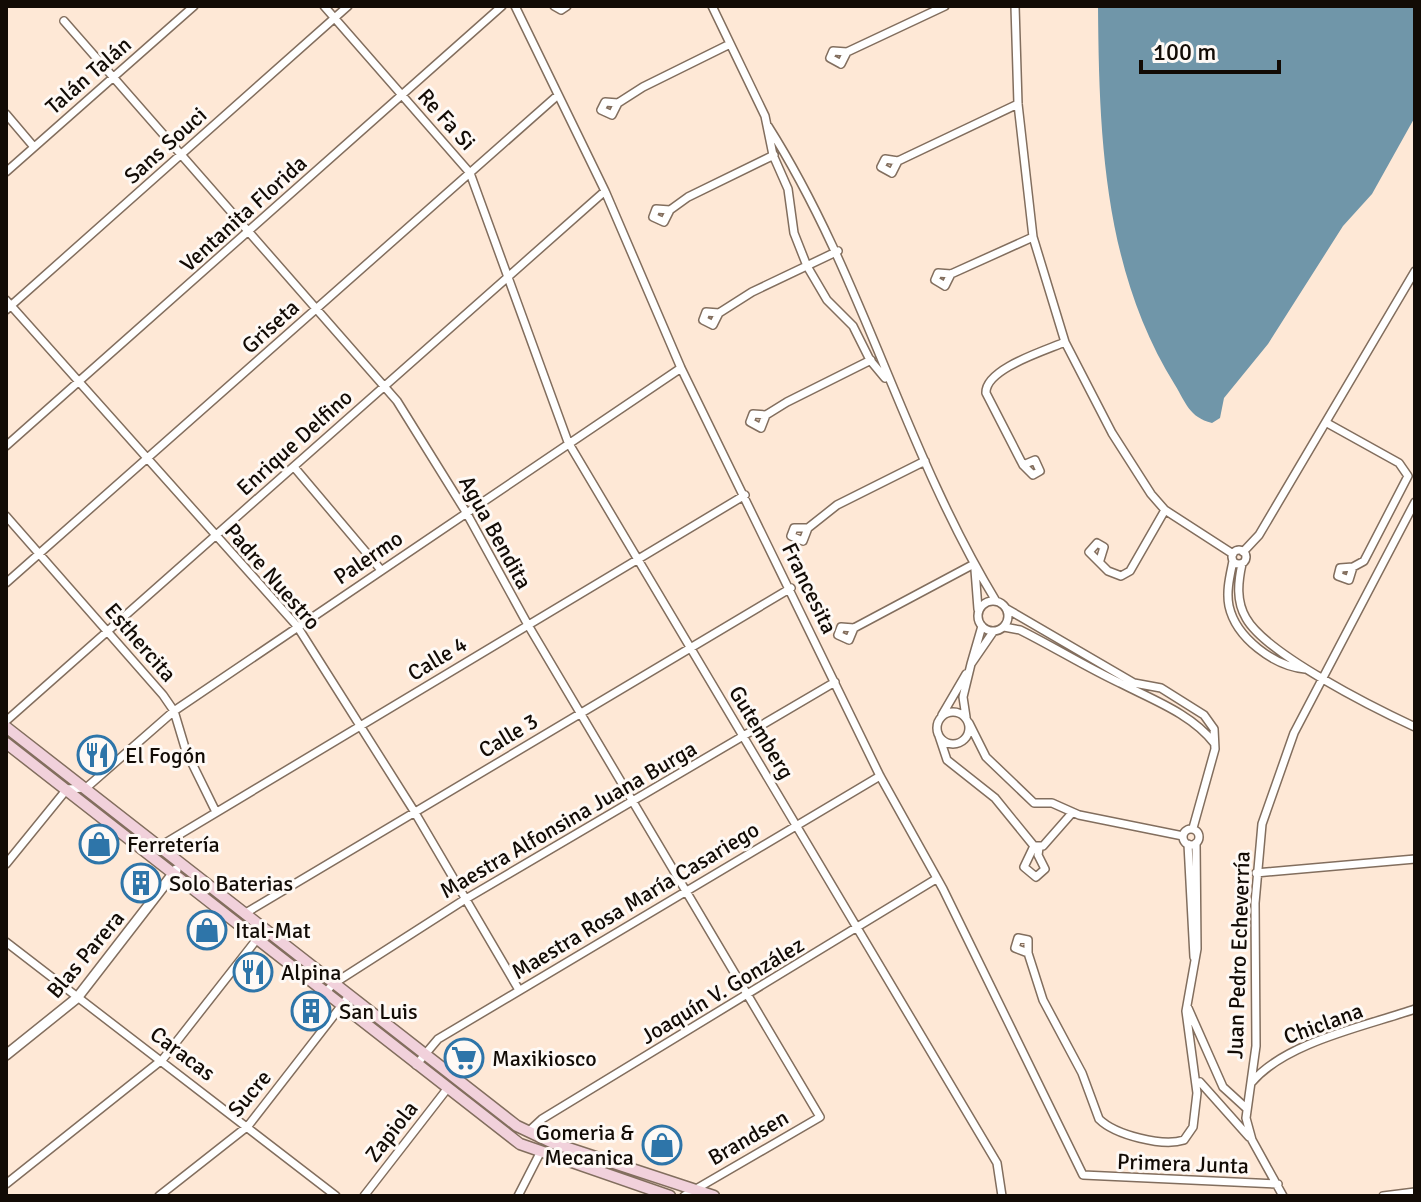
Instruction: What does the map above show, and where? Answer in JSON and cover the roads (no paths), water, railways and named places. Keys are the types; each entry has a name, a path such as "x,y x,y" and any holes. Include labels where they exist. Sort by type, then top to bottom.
{"main road":[{"path":"6,724 160,846 177,869 257,939 520,1144 670,1196"},
{"path":"6,743 150,855 177,869 244,914 528,1132 689,1193 714,1196"}],"street":[{"name":"Re Fa Si","path":"324,6 470,173 507,277"},
{"name":"Sans Souci","path":"8,305 348,6"},
{"name":"Ventanita Florida","path":"6,446 502,6"},
{"name":"Francesita","path":"515,6 605,191 681,368 791,588 880,776 936,879 1086,1177"},
{"path":"554,6 561,10 567,6"},
{"path":"712,6 768,126 838,251 889,382 974,564 996,601 1137,686 1198,727 1215,744"},
{"path":"847,52 945,6"},
{"path":"1015,6 1018,104 1033,237 1065,342 1112,433 1144,484 1165,510 1242,564"},
{"name":"Talán Talán","path":"6,172 189,7"},
{"name":"Agua Bendita","path":"64,21 384,385 466,512 528,625 750,994 820,1117"},
{"path":"618,103 654,81 730,44"},
{"name":"Griseta","path":"6,583 558,95"},
{"path":"898,161 1018,104"},
{"path":"6,114 34,147"},
{"path":"768,126 773,155 788,189 794,233 807,266 827,300 853,326 870,360 889,382"},
{"path":"670,210 724,178 783,150"},
{"name":"Enrique Delfino","path":"6,724 605,191"},
{"path":"951,274 1033,237"},
{"path":"719,313 752,292 838,251"},
{"path":"1233,558 1259,535 1415,271"},
{"name":"Gutemberg","path":"507,277 568,442 997,1163 1003,1181 1002,1196"},
{"name":"Padre Nuestro","path":"8,305 80,381 297,626 414,811 519,990"},
{"path":"1023,465 985,387 992,375 1065,342"},
{"path":"766,415 880,356"},
{"name":"Palermo","path":"86,788 174,711 681,368"},
{"path":"1327,423 1399,463 1408,476 1364,561 1353,567"},
{"path":"808,528 851,497 925,461"},
{"path":"294,467 381,570"},
{"name":"Calle 4","path":"150,855 358,725 745,495"},
{"name":"Juan Pedro Echeverría","path":"1283,1196 1252,1140 1246,1108 1256,1046 1256,873 1262,824 1279,768 1320,677 1415,502"},
{"path":"1100,560 1113,574 1121,576 1130,571 1165,510"},
{"name":"Esthercita","path":"6,516 174,711 186,751 216,812"},
{"path":"1243,552 1246,558 1242,564 1238,591 1245,616 1260,637 1297,660 1305,669 1415,727"},
{"path":"1233,558 1229,603 1239,627 1271,656 1293,668 1305,669"},
{"path":"974,564 982,626 963,697 968,721 986,757 1026,798 1038,804 1052,803 1072,813 1183,836 1192,844"},
{"path":"854,628 974,564"},
{"name":"Calle 3","path":"244,914 791,588"},
{"path":"978,613 987,602 996,601"},
{"path":"1004,627 1008,619 1007,609"},
{"path":"982,626 995,631"},
{"path":"1072,813 1036,847 995,798 947,760 938,733 940,718 986,638 1004,627 1020,630 1122,685 1161,688 1204,715 1214,729 1215,744 1193,828"},
{"name":"Maestra Alfonsina Juana Burga","path":"325,993 333,984 464,900 835,682"},
{"path":"940,718 954,712 968,721"},
{"path":"938,733 943,742 959,744 967,738 968,721"},
{"name":"Maestra Rosa María Casariego","path":"416,1065 438,1039 880,776"},
{"path":"6,864 67,789 86,788"},
{"path":"1183,836 1185,830 1193,828"},
{"path":"1028,953 1043,1000 1082,1073 1094,1110 1104,1123 1156,1139 1184,1140 1190,1135 1196,1113 1198,1081 1186,1004 1194,957 1192,844 1199,834 1193,828"},
{"path":"1256,873 1415,859"},
{"name":"Blas Parera","path":"6,1055 77,998 177,869"},
{"name":"Joaquín V. González","path":"528,1132 542,1119 936,879"},
{"path":"6,1184 163,1059 257,939"},
{"name":"Caracas","path":"6,942 77,998 163,1059 336,1196"},
{"name":"Sucre","path":"165,1194 248,1126 349,996"},
{"path":"1186,1004 1215,1070 1233,1099 1246,1108"},
{"name":"Chiclana","path":"1251,1084 1271,1063 1291,1053 1415,1009"},
{"path":"1194,1068 1202,1060 1211,1061"},
{"path":"1198,1081 1211,1079 1215,1070"},
{"path":"1198,1081 1252,1140"},
{"name":"Zapiola","path":"364,1196 447,1089"},
{"name":"Brandsen","path":"689,1193 820,1117"},
{"path":"518,1196 540,1153"},
{"name":"Primera Junta","path":"1086,1177 1278,1184"},
{"path":"1383,1196 1415,1192"}],"water":[{"path":"1098,6 1415,6 1415,117 1372,194 1343,226 1268,344 1224,398 1220,418 1212,423 1198,417 1189,408 1151,341 1133,296 1120,250 1104,154"}],"place":[{"name":"El Fogón","path":"97,755"},
{"name":"Ferretería","path":"99,844"},
{"name":"Solo Baterias","path":"141,883"},
{"name":"Ital-Mat","path":"207,930"},
{"name":"Alpina","path":"253,972"},
{"name":"San Luis","path":"311,1011"},
{"name":"Maxikiosco","path":"464,1058"},
{"name":"Gomeria & Mecanica","path":"662,1145"}]}
